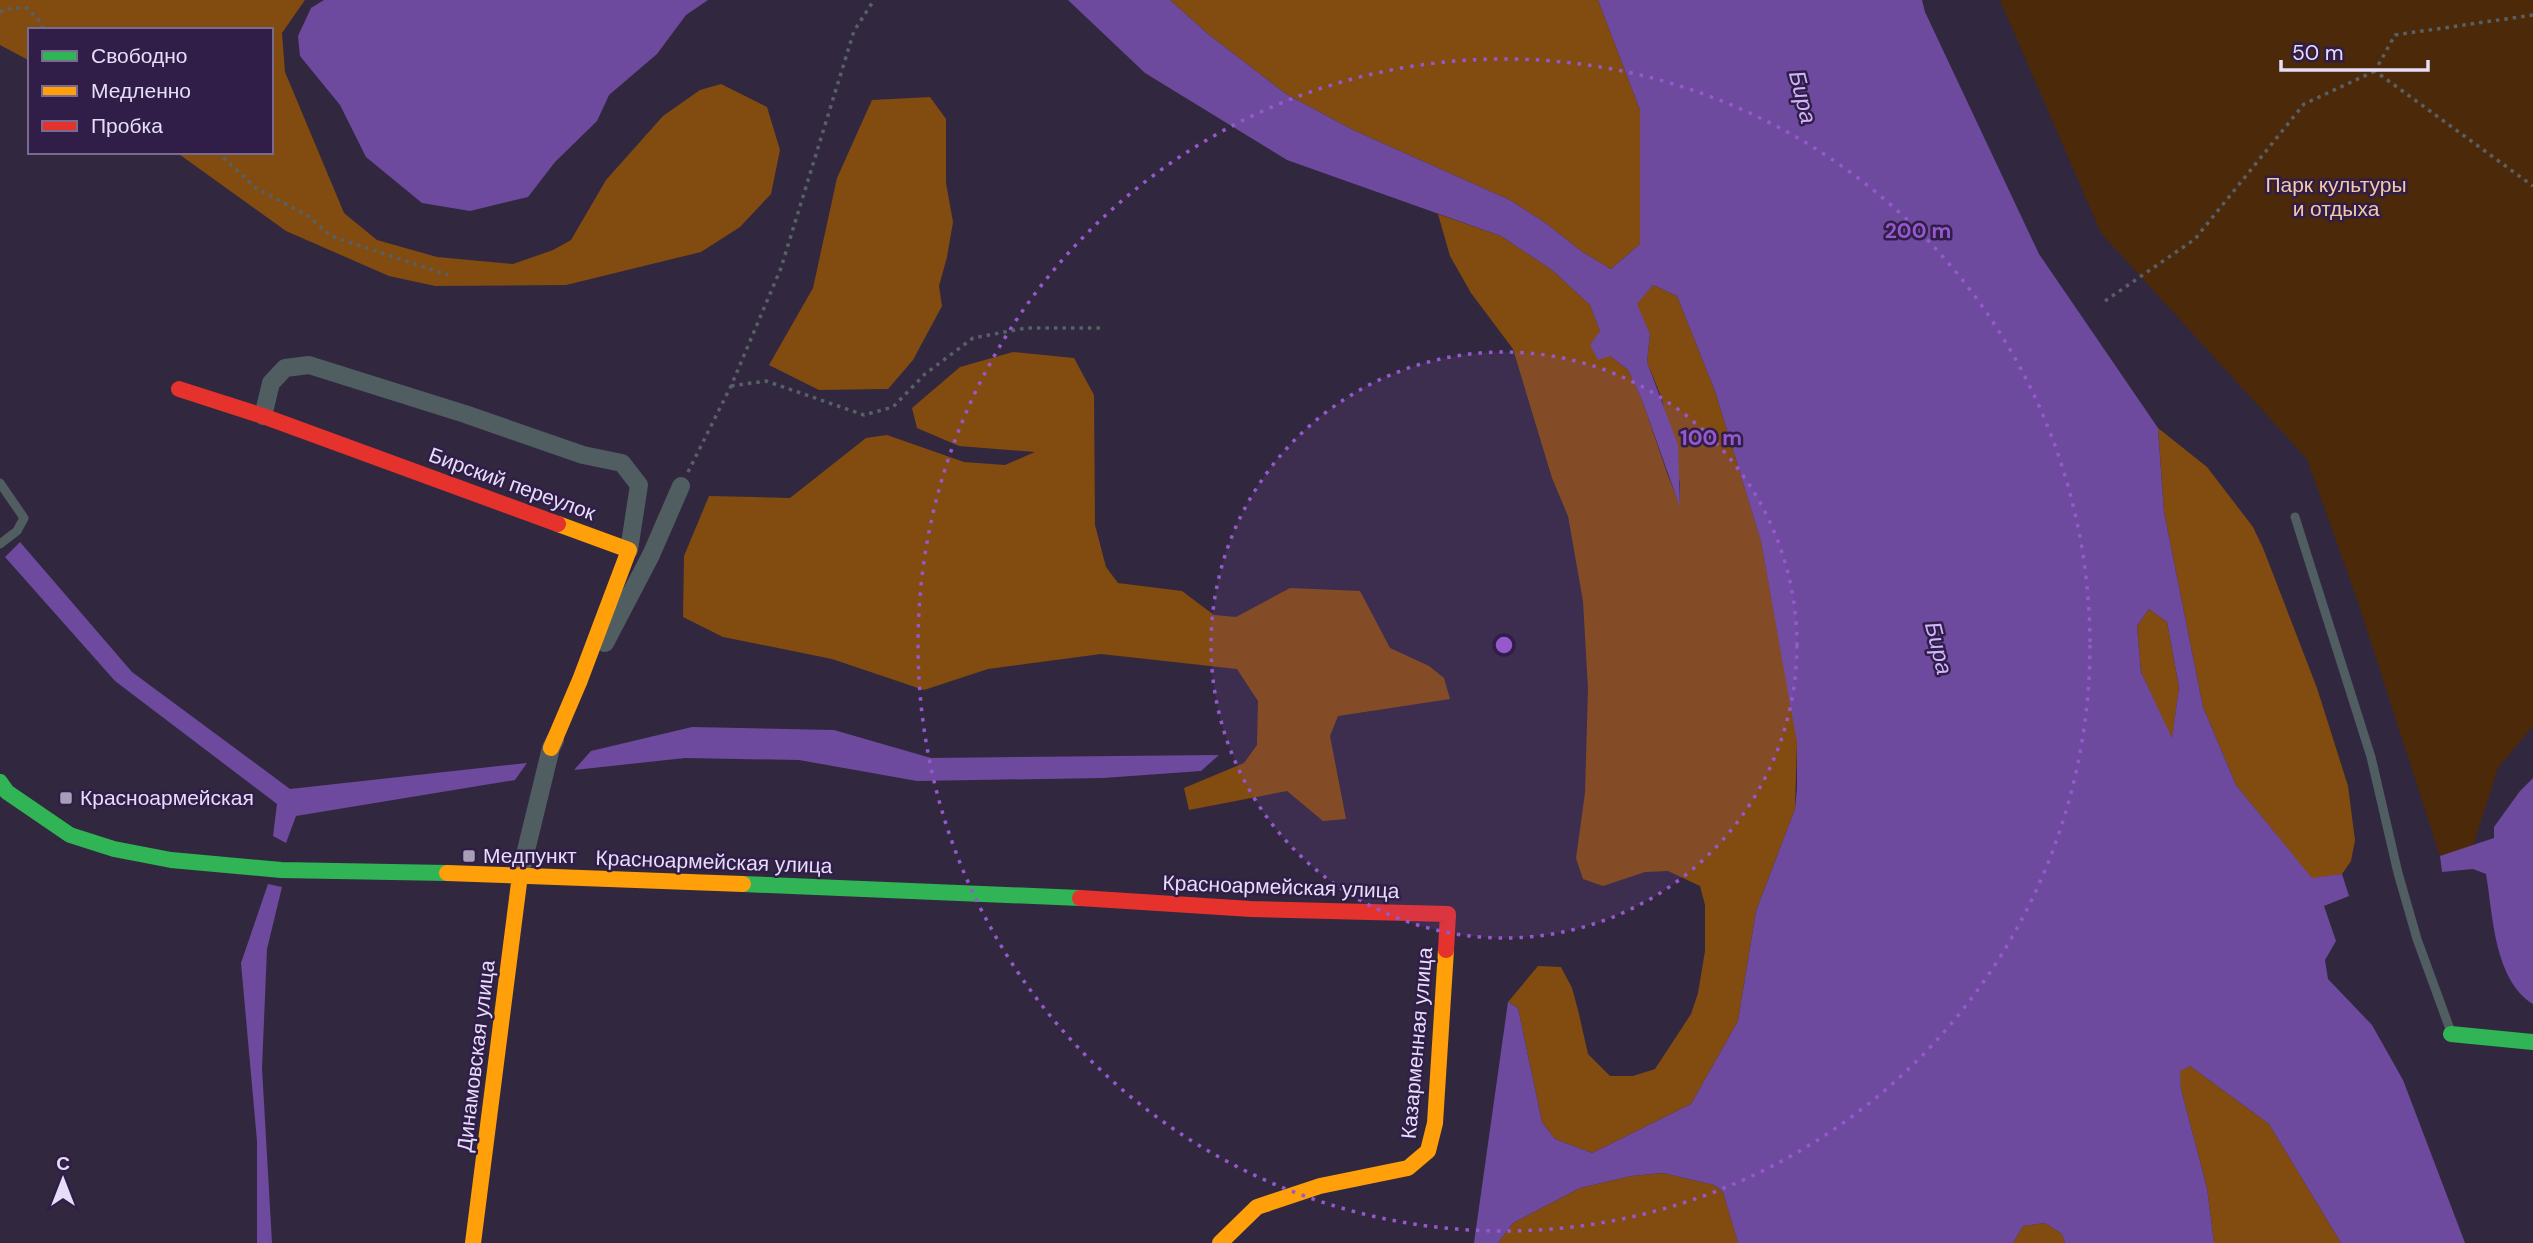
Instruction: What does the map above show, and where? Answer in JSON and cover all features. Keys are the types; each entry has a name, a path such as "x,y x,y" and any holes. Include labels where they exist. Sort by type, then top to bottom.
{"street":[{"path":"263,416 271,383 285,368 309,365 465,414 583,456 622,463 639,485 629,550 551,748 520,875"},
{"name":"Бирский переулок","path":"179,389 263,416 629,550"},
{"path":"551,748 651,555 681,486"},
{"name":"Красноармейская улица","path":"2,792 70,835 114,849 171,860 281,870 520,875 1008,894 1251,909 1448,914"},
{"name":"Динамовская улица","path":"473,1243 520,875"},
{"name":"Казарменная улица","path":"1220,1243 1257,1207 1320,1186 1408,1168 1428,1151 1435,1123 1448,914"},
{"path":"2451,1034 2533,1042"}],"lane":[{"path":"0,483 24,518 17,531 0,544"},
{"path":"2295,517 2371,757 2398,873 2417,939 2451,1034"}],"path":[{"path":"681,486 731,386 781,268 854,31 874,0"},
{"path":"0,12 27,8 43,28"},
{"path":"2105,300 2194,239 2304,104 2375,71 2395,35 2533,15"},
{"path":"2375,71 2533,186"},
{"path":"219,154 256,188 308,216 331,236 449,275"},
{"path":"731,386 766,382 864,415 893,407 925,374 973,338 1026,328 1104,328"}],"green space":[{"name":"Парк культуры и отдыха","path":"2000,0 2533,0 2533,726 2498,768 2473,846 2440,856 2358,602 2307,459 2101,233"}],"shaded area":[{"path":"0,0 305,0 282,33 285,72 344,213 377,240 437,257 513,264 553,250 571,240 606,180 663,116 700,90 721,84 767,107 780,150 771,194 740,227 701,252 566,285 435,286 389,276 286,231 179,154 273,154 273,28 28,28 28,60 0,45"},
{"path":"1170,0 1598,0 1640,110 1640,244 1611,269 1510,200 1353,130 1286,94 1208,34"},
{"path":"930,97 946,119 946,183 953,222 939,286 942,306 913,360 888,389 819,390 769,365 813,288 837,178 872,100"},
{"path":"1438,214 1501,236 1552,270 1590,305 1610,356 1628,370 1642,400 1680,505 1680,483 1662,399 1647,362 1650,334 1636,304 1653,285 1677,296 1715,391 1761,541 1794,721 1797,743 1795,809 1756,911 1738,1021 1691,1104 1592,1153 1555,1139 1542,1122 1518,1008 1508,1002 1538,966 1561,967 1572,988 1588,1054 1610,1076 1633,1076 1655,1069 1691,1014 1698,993 1705,951 1705,905 1700,886 1668,871 1645,872 1603,886 1583,879 1576,858 1585,793 1588,689 1583,601 1568,516 1552,478 1513,349 1471,293 1450,256"},
{"path":"1013,352 1074,358 1094,395 1095,525 1106,567 1118,583 1182,591 1214,615 1236,617 1290,588 1360,591 1390,648 1429,666 1444,678 1450,699 1338,716 1330,736 1346,819 1323,821 1287,791 1189,810 1184,788 1244,763 1257,745 1258,701 1237,669 1101,654 988,669 924,690 832,659 723,637 683,617 684,556 709,496 790,498 866,438 887,435 964,462 1005,465 1035,452 959,446 917,428 912,408 960,367"},
{"path":"2158,428 2207,467 2253,527 2263,548 2317,688 2348,786 2355,840 2351,861 2342,874 2312,879 2236,785 2203,707 2164,512"},
{"path":"2149,609 2167,622 2179,687 2172,740 2141,672 2137,626"},
{"path":"2190,1066 2269,1124 2341,1243 2214,1243 2207,1188 2181,1089 2179,1071"},
{"path":"1663,1173 1714,1185 1723,1192 1738,1243 1498,1243 1513,1223 1580,1188 1631,1176"},
{"path":"2045,1223 2062,1234 2065,1243 2013,1243 2023,1226"}],"water":[{"path":"324,0 708,0 686,15 657,54 609,95 597,121 555,162 528,197 470,211 422,203 366,157 340,105 300,56 298,36 311,8"},
{"name":"Бира","path":"1068,0 1170,0 1208,34 1286,94 1353,130 1510,200 1611,269 1640,244 1640,110 1598,0 1922,0 1925,12 2039,254 2158,428 2164,512 2203,707 2236,785 2312,878 2342,874 2349,896 2324,906 2336,941 2325,960 2328,979 2372,1025 2403,1080 2465,1243 2341,1243 2269,1124 2190,1066 2180,1071 2181,1089 2207,1188 2214,1243 2065,1243 2062,1234 2045,1223 2023,1226 2013,1243 1738,1243 1723,1192 1714,1185 1663,1173 1631,1176 1580,1188 1513,1223 1498,1243 1474,1243 1508,1002 1518,1008 1542,1122 1555,1139 1592,1153 1691,1104 1738,1021 1756,911 1795,809 1797,788 1797,743 1761,541 1715,391 1677,296 1653,285 1637,304 1650,334 1647,362 1678,445 1680,507 1642,400 1628,370 1610,356 1598,360 1590,345 1600,331 1590,305 1552,270 1501,236 1287,160 1145,73","holes":["2149,609 2167,622 2179,687 2172,738 2141,672 2137,626"]},
{"path":"20,542 132,672 290,789 527,763 515,780 296,816 286,843 273,836 277,804 115,681 5,557"},
{"path":"692,727 834,730 931,758 1219,755 1201,771 1103,778 917,781 799,760 685,758 574,770 591,751"},
{"path":"2533,778 2533,1004 2520,993 2503,963 2486,874 2473,869 2442,872 2440,856 2494,838 2494,827"},
{"path":"268,884 282,887 267,949 262,1068 272,1243 257,1243 257,1141 241,963"}],"traffic: fast":[{"path":"0,782 7,792 70,835 114,849 171,860 281,870 447,873"},
{"path":"743,884 1080,898"},
{"path":"2451,1034 2533,1042"}],"traffic: slow":[{"path":"551,748 629,550 558,524"},
{"path":"447,873 743,884"},
{"path":"473,1243 520,875"},
{"path":"1220,1243 1257,1207 1320,1186 1408,1168 1428,1151 1435,1123 1446,950"}],"traffic: jam":[{"path":"179,389 263,416 558,524"},
{"path":"1080,898 1251,909 1448,914 1446,950"}],"place":[{"name":"Красноармейская","path":"66,798"},
{"name":"Медпункт","path":"469,856"}]}
